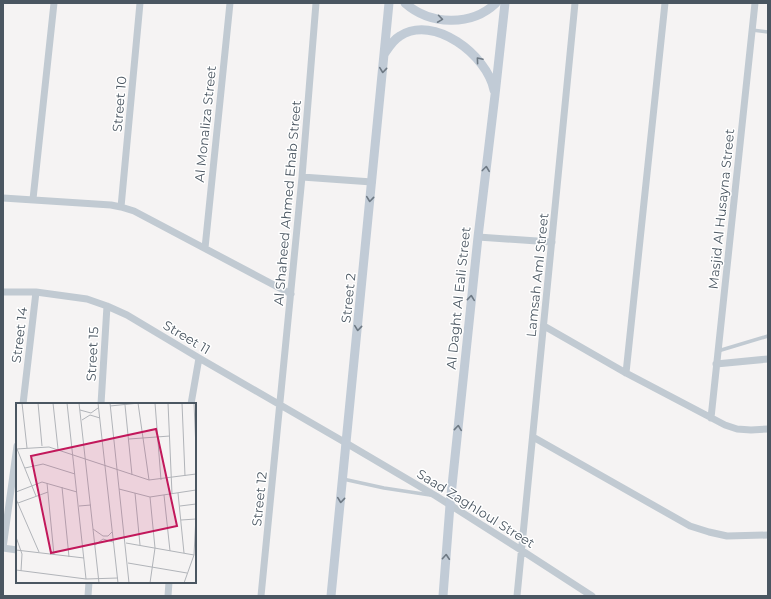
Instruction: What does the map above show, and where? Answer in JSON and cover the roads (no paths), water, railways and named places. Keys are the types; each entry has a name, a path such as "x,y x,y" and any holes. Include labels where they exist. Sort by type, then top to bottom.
{"street":[{"path":"33,199 54,3"},
{"name":"Street 10","path":"121,207 140,3"},
{"name":"Al Monaliza Street","path":"204,248 230,3"},
{"name":"Al Shaheed Ahmed Ehab Street","path":"280,405 302,177 316,3"},
{"name":"Street 2","path":"331,596 389,3"},
{"path":"405,3 420,14 450,20 465,19 478,15 496,3"},
{"name":"Al Daght Al Eali Street","path":"443,596 450,505 478,237 505,3"},
{"name":"Lamsah Aml Street","path":"517,596 575,3"},
{"path":"626,373 665,3"},
{"name":"Masjid Al Husayna Street","path":"711,418 755,3"},
{"path":"385,53 399,37 413,31 428,31 444,35 464,46 481,62 488,72 493,84 495,95"},
{"path":"302,177 372,182"},
{"path":"3,198 111,205 134,211 291,294"},
{"path":"478,237 552,242"},
{"name":"Street 11","path":"3,292 36,292 87,299 107,306 127,315 346,443"},
{"name":"Street 14","path":"23,403 36,292"},
{"name":"Street 15","path":"101,403 107,306"},
{"path":"544,326 626,373 725,425 737,429 768,429"},
{"path":"191,403 199,358"},
{"path":"716,364 768,359"},
{"name":"Street 12","path":"261,596 280,405"},
{"path":"533,437 690,526 727,536 768,536"},
{"name":"Saad Zaghloul Street","path":"346,443 436,496 592,596"},
{"path":"16,453 3,548 16,550"},
{"path":"88,596 90,583"},
{"path":"168,596 169,583"}],"lane":[{"path":"752,30 768,32"},
{"path":"718,351 768,336"},
{"path":"343,479 384,488 436,496"}]}
